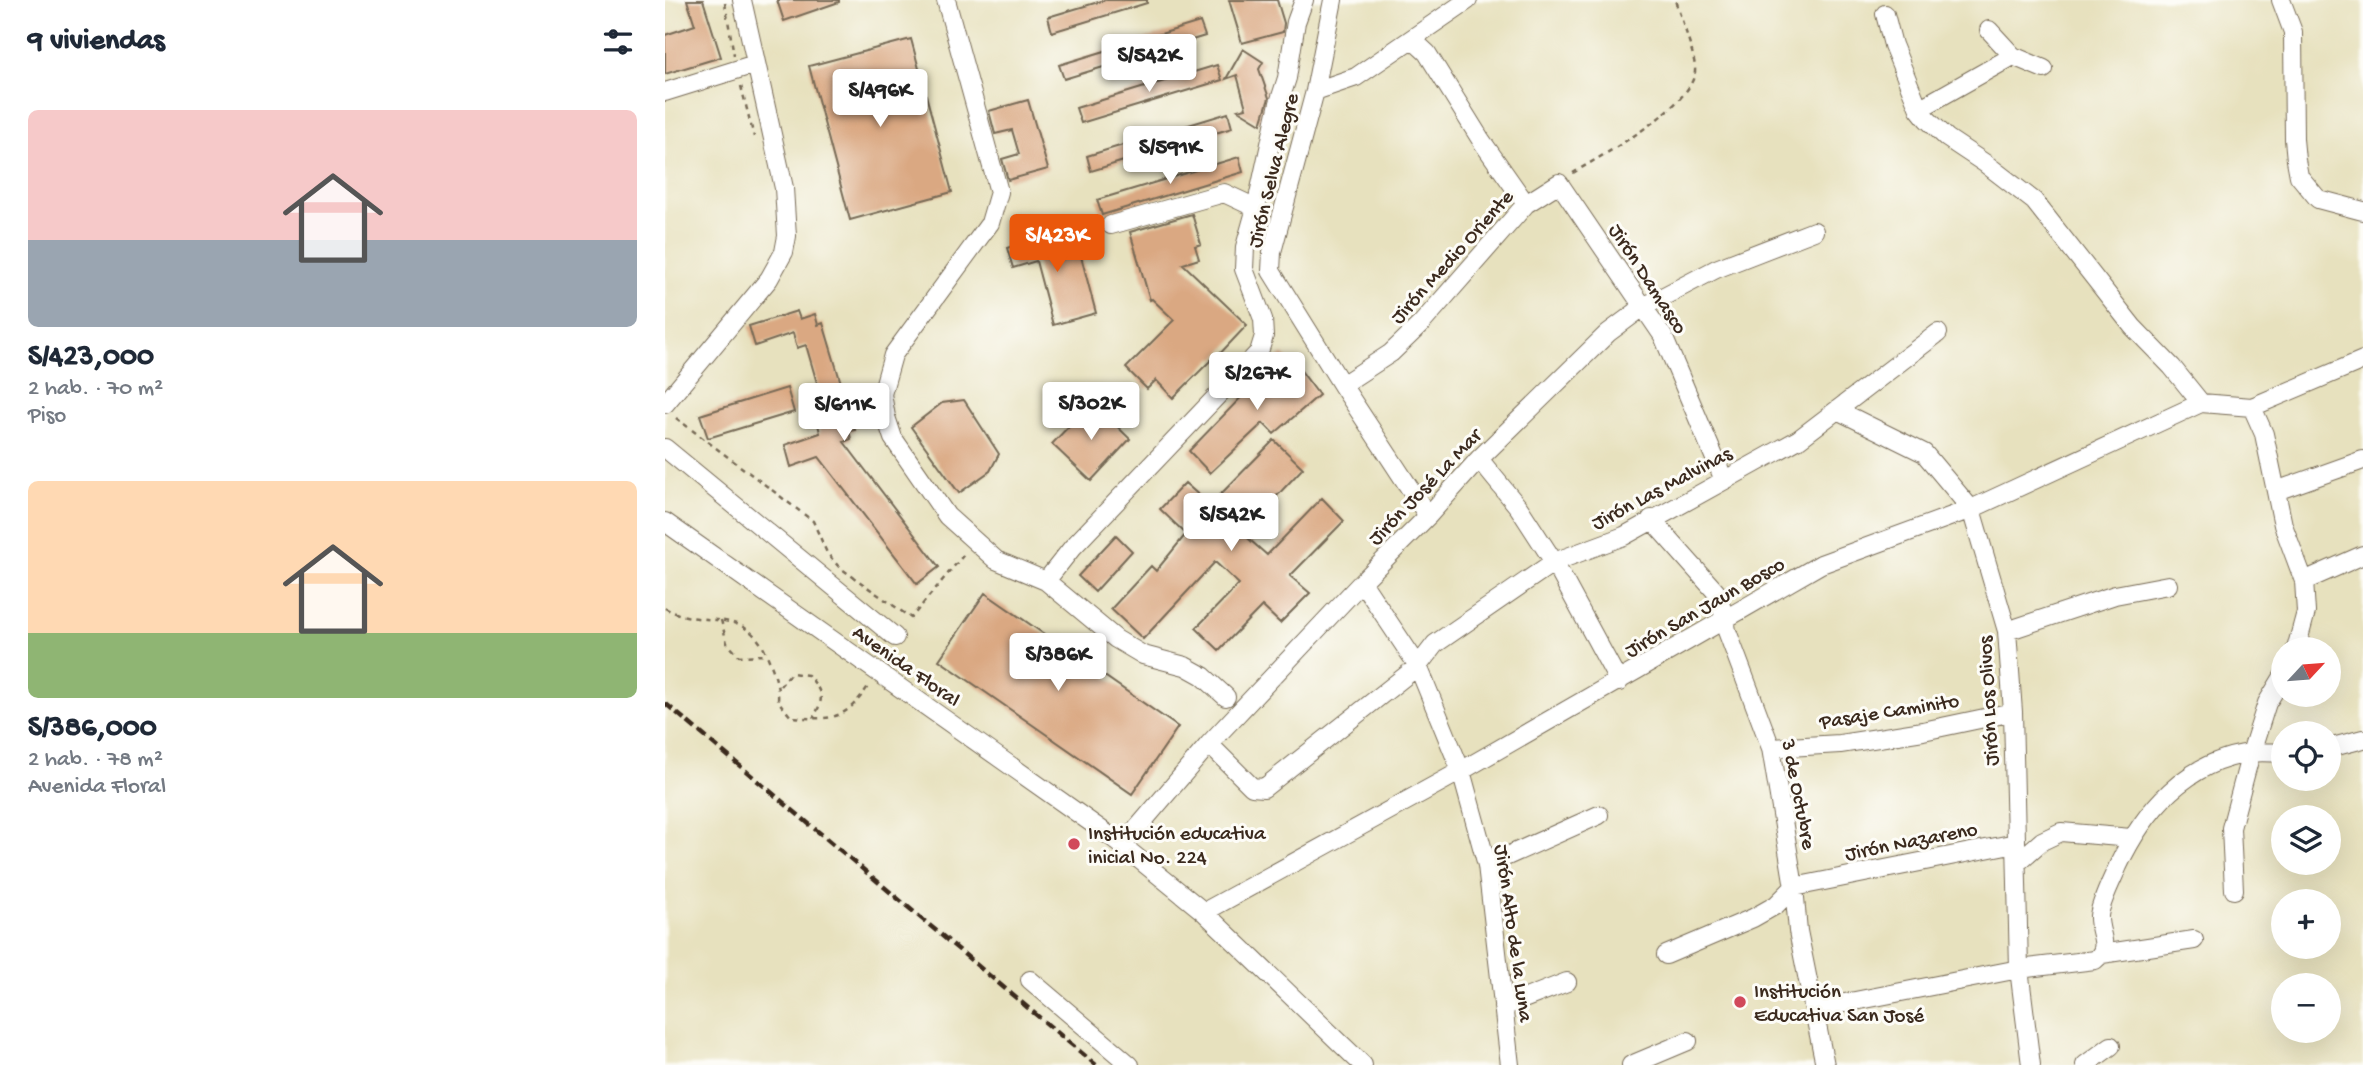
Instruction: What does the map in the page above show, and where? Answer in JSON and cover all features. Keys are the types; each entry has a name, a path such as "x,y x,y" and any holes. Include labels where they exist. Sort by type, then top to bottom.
{"street":[{"path":"670,410 769,279 784,252 787,236 784,188 742,0"},
{"path":"946,0 999,192 990,223 893,355 882,394 885,417 893,438 947,516 996,560 1047,581 1116,639 1143,656 1185,666 1203,676 1226,697"},
{"path":"1047,581 1072,548 1259,352 1264,336 1263,319 1244,269 1245,247 1287,78 1296,22 1304,0"},
{"name":"Jirón Selva Alegre","path":"1333,0 1315,91 1272,252 1271,271 1428,516"},
{"path":"1315,91 1356,78 1468,0"},
{"path":"2281,0 2293,32 2294,139 2299,176 2318,199 2363,211"},
{"path":"1885,14 1893,45 1919,109 1947,138 2034,201 2133,327 2172,367 2201,403"},
{"path":"1989,30 2013,56 2043,69"},
{"path":"1412,39 1427,53 1526,204"},
{"path":"1919,109 2013,56"},
{"path":"665,92 755,64"},
{"name":"Jirón Medio Oriente","path":"1342,385 1391,353 1421,324 1526,204 1559,183"},
{"name":"Jirón Damasco","path":"1559,183 1663,336 1724,480"},
{"path":"1111,226 1224,193 1256,208"},
{"name":"Jirón José La Mar","path":"1122,846 1209,744 1362,582 1428,516 1479,459 1608,333 1643,307 1716,269 1814,231"},
{"name":"Jirón Las Malvinas","path":"1209,744 1252,787 1264,788 1417,666 1435,644 1553,562 1624,536 1800,439 1938,333"},
{"path":"2299,637 2306,612 2304,581 2283,525 2264,434 2252,407 2363,360"},
{"name":"Jirón San Jaun Bosco","path":"1204,912 1619,682 1821,564 1971,509 2201,403 2252,407"},
{"name":"Jirón Los Olivos","path":"1837,410 1924,453 1971,509 2007,631 2013,712 2019,969 2031,1065"},
{"path":"665,448 895,637"},
{"path":"1479,459 1519,508 1553,562 1619,682"},
{"path":"2276,491 2363,460"},
{"name":"3 de Octubre","path":"1651,519 1716,592 1727,631 1771,748 1794,887 1798,931 1825,1065"},
{"name":"Avenida Floral","path":"665,522 1122,846 1204,912 1363,1065"},
{"path":"2304,581 2363,555"},
{"name":"Jirón Alto de la Luna","path":"1362,582 1417,666 1461,771 1486,865 1510,1065"},
{"path":"2007,631 2115,595 2168,585"},
{"path":"2234,890 2231,828 2251,753 2271,696"},
{"name":"Pasaje Caminito","path":"1771,748 1840,744 1923,731 2013,712"},
{"path":"2341,744 2363,738"},
{"path":"2098,957 2105,947 2099,915 2131,838 2169,791 2205,766 2251,753 2271,753"},
{"path":"1486,865 1599,815"},
{"path":"2017,863 2042,841 2061,832 2131,838"},
{"name":"Jirón Nazareno","path":"1666,955 1753,918 1776,905 1794,887 2016,843"},
{"path":"1814,1009 2019,969 2194,940"},
{"path":"1030,980 1130,1065"},
{"path":"1503,1007 1567,982"},
{"path":"1631,1065 1688,1041"},
{"path":"2085,1065 2111,1046"}],"path":[{"path":"725,0 737,69 756,143"},
{"path":"1559,183 1663,116 1682,97 1692,82 1695,69 1675,0"},
{"path":"670,410 813,520 827,553 839,567 911,618 975,541"},
{"path":"665,608 676,615 720,619 740,624 758,638 779,687 778,702 792,717 834,718 856,705 873,679"},
{"path":"720,619 727,643 739,656 767,655"},
{"path":"779,687 791,673 808,675 821,690 821,705 813,718"}],"building":[{"path":"687,0 703,0 721,57 665,74 665,35 695,25"},
{"path":"777,0 839,0 839,2 784,21"},
{"path":"1105,0 1147,0 1147,3 1052,32 1048,17"},
{"path":"1229,0 1277,0 1284,23 1283,32 1242,43"},
{"path":"1200,22 1205,36 1064,79 1059,65"},
{"path":"911,39 952,192 850,220 809,66"},
{"path":"1243,49 1263,62 1259,69 1269,98 1261,124 1238,110 1246,108 1237,75 1226,79"},
{"path":"1217,65 1222,80 1081,123 1076,108"},
{"path":"1028,100 1048,169 1008,180 1002,159 1019,154 1012,130 995,134 989,111"},
{"path":"1228,113 1232,128 1091,171 1087,156"},
{"path":"1239,157 1243,172 1102,215 1097,200"},
{"path":"1192,214 1201,244 1195,246 1199,259 1183,264 1247,325 1173,398 1156,380 1147,389 1126,368 1174,320 1150,300 1130,232"},
{"path":"1062,225 1068,248 1078,245 1096,313 1053,325 1036,261 1013,268 1007,248 1026,242 1025,237"},
{"path":"797,311 800,319 815,314 818,325 823,323 855,430 849,431 851,439 844,442 939,567 917,584 819,457 791,467 785,445 820,433 818,424 828,421 806,345 797,348 793,333 755,346 749,326"},
{"path":"1283,354 1301,371 1319,395 1274,434 1263,423 1210,473 1189,451"},
{"path":"787,388 794,412 708,438 700,415"},
{"path":"964,400 999,454 990,471 959,493 911,427 942,403"},
{"path":"1092,402 1130,439 1091,481 1052,444"},
{"path":"1274,440 1303,468 1242,533 1267,555 1322,498 1344,521 1290,576 1310,593 1280,623 1262,606 1219,650 1196,628 1239,584 1215,562 1143,639 1111,609 1151,566 1156,571 1186,534 1160,509 1185,483 1210,505"},
{"path":"1116,535 1132,551 1095,592 1078,576"},
{"path":"985,593 1178,727 1132,794 939,660"}],"railway":[{"path":"665,703 1096,1065"}],"place":[{"name":"Institución educativa inicial No. 224","path":"1074,844"},
{"name":"Institución Educativa San José","path":"1740,1002"}]}
